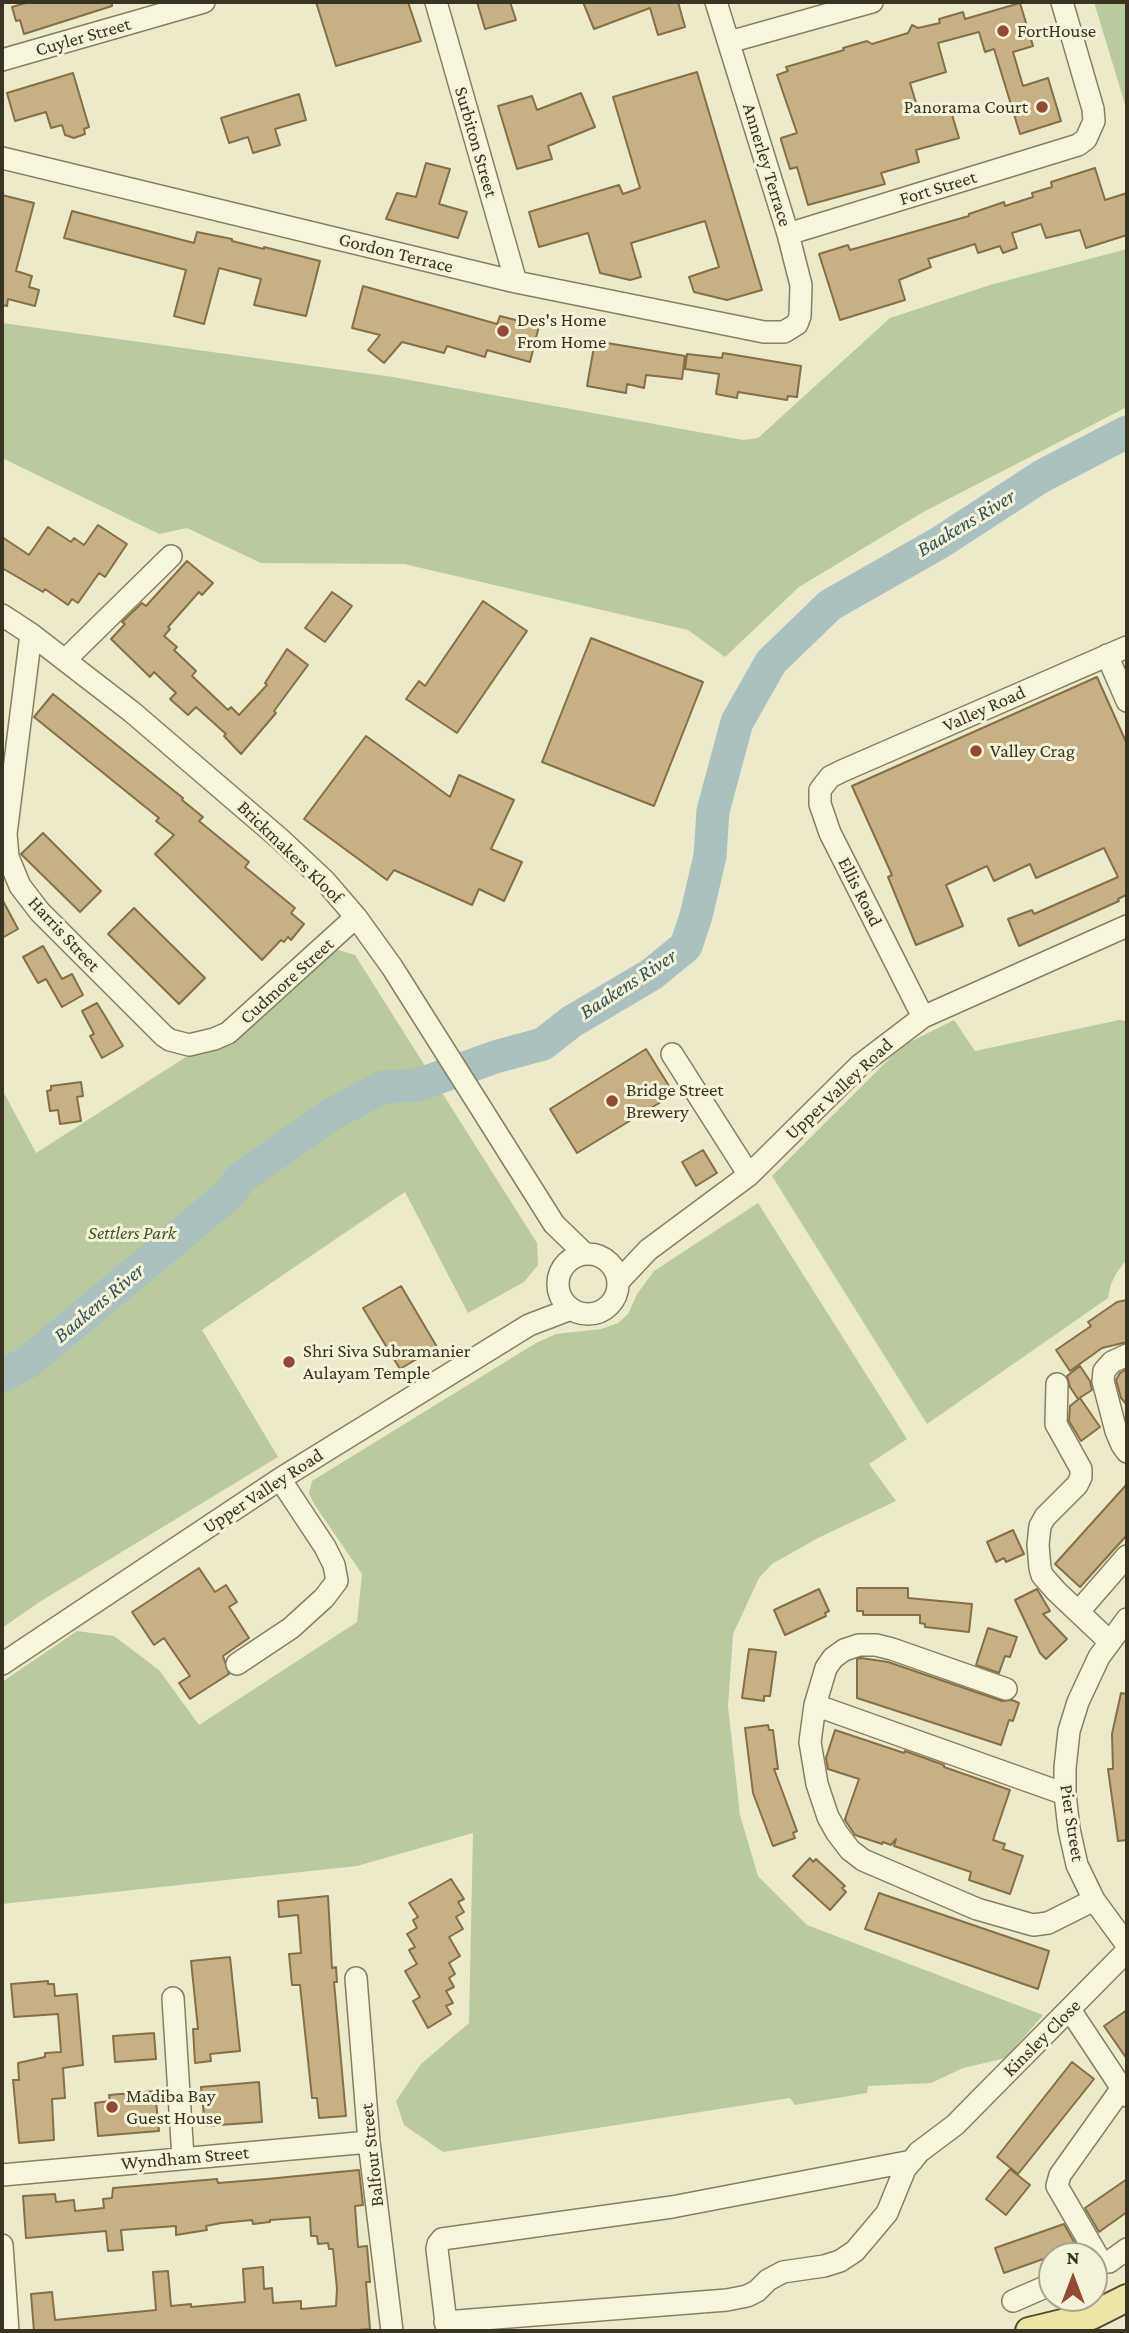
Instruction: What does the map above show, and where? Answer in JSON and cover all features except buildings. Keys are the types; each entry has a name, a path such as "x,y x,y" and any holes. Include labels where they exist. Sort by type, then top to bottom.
{"main road":[{"path":"1029,2331 1091,2316 1127,2298"}],"street":[{"name":"Cuyler Street","path":"2,60 204,2"},
{"name":"Surbiton Street","path":"436,2 516,282"},
{"name":"Annerley Terrace","path":"716,2 789,234 801,285 800,316 792,328"},
{"path":"729,42 872,2"},
{"name":"Fort Street","path":"789,234 1078,145 1086,139 1094,121 1093,109 1062,2"},
{"name":"Gordon Terrace","path":"2,158 516,282 764,332 784,332 792,328"},
{"path":"65,660 171,556"},
{"name":"Brickmakers Kloof","path":"2,615 31,634 132,712 325,881 392,967 554,1224 585,1254"},
{"name":"Harris Street","path":"31,634 6,834 13,873 40,912 164,1036 189,1045 214,1039"},
{"name":"Valley Road","path":"842,771 1127,647"},
{"path":"1107,655 1127,701"},
{"name":"Ellis Road","path":"842,771 830,777 821,790 820,804 830,833 923,1017"},
{"name":"Cudmore Street","path":"214,1039 238,1026 356,918"},
{"name":"Upper Valley Road","path":"618,1282 648,1250 749,1175 860,1065 923,1017 1127,926"},
{"path":"672,1054 749,1175"},
{"name":"Brickmakers Kloof","path":"554,1224 562,1267"},
{"name":"Upper Valley Road","path":"607,1261 648,1250"},
{"path":"585,1254 593,1254 607,1261 615,1270 618,1282 613,1300 599,1312 580,1313 565,1301 557,1284 562,1267 570,1259 585,1254"},
{"name":"Upper Valley Road","path":"2,1664 281,1479 565,1301"},
{"path":"1127,1355 1112,1362 1104,1371 1103,1381 1116,1431 1127,1452"},
{"path":"1057,1384 1056,1424 1081,1469 1082,1477 1045,1517 1038,1537 1040,1568 1047,1581 1110,1642"},
{"path":"237,1664 291,1628 324,1598 337,1581 334,1565 325,1547 281,1479"},
{"path":"1079,1611 1127,1556"},
{"name":"Pier Street","path":"1127,1619 1099,1657 1078,1702 1065,1768 1065,1794 1077,1865 1094,1900 1127,1945"},
{"path":"1006,1689 892,1648 876,1645 844,1650 826,1668 815,1705 810,1742 817,1784 828,1817 850,1850 863,1860 977,1909 1033,1925 1048,1923 1094,1900"},
{"path":"815,1705 1065,1794"},
{"name":"Kinsley Close","path":"912,2161 919,2152 955,2125 1127,1951"},
{"name":"Balfour Street","path":"356,1978 369,2142 392,2331"},
{"path":"173,1998 183,2158"},
{"path":"1070,2010 1125,2092 1060,2175 1057,2186 1086,2242"},
{"name":"Wyndham Street","path":"2,2175 369,2142"},
{"path":"912,2161 905,2169 887,2213 855,2251 840,2261 824,2266 783,2272 747,2296 446,2327 437,2249 442,2239 673,2207 912,2161"},
{"path":"2,2245 8,2331"},
{"path":"1108,2262 1127,2249"},
{"path":"1013,2301 1038,2290"}],"green space":[{"path":"1094,2 1127,2 1127,111"},
{"path":"1127,249 1127,407 925,511 799,587 725,657 688,630 404,564 261,563 187,528 159,534 2,458 2,323 393,377 743,440 758,438 890,318 990,285"},
{"name":"Settlers Park","path":"325,946 355,955 537,1243 538,1265 524,1282 468,1313 405,1192 202,1330 278,1457 41,1601 2,1628 2,1089 36,1153 214,1039"},
{"path":"954,1020 975,1051 1119,1020 1127,1021 1127,1259 1111,1284 1108,1298 927,1424 772,1176 892,1056 910,1042"},
{"path":"758,1203 907,1439 869,1464 896,1501 818,1538 772,1564 759,1578 733,1634 728,1706 740,1815 758,1876 807,1925 1043,2015 1006,2058 963,2068 931,2083 868,2086 867,2093 795,2105 790,2098 443,2152 404,2125 396,2101 421,2064 469,2023 473,1833 357,1866 2,1904 2,1682 77,1631 114,1636 159,1670 199,1725 357,1622 362,1574 314,1504 309,1493 312,1481 536,1343 556,1334 601,1329 618,1323 628,1314 637,1294 654,1271"}],"waterway":[{"name":"Baakens River","path":"2,1376 28,1362 228,1195 242,1177 332,1114 383,1087 418,1085 495,1057 543,1044 571,1022 652,974 686,946 710,856 713,811 737,722 771,662 830,605 939,543 1042,476 1127,432"}],"place":[{"name":"FortHouse","path":"1003,31"},
{"name":"Panorama Court","path":"1042,107"},
{"name":"Des's Home From Home","path":"503,331"},
{"name":"Valley Crag","path":"976,751"},
{"name":"Bridge Street Brewery","path":"612,1101"},
{"name":"Shri Siva Subramanier Aulayam Temple","path":"289,1362"},
{"name":"Madiba Bay Guest House","path":"112,2107"}]}
